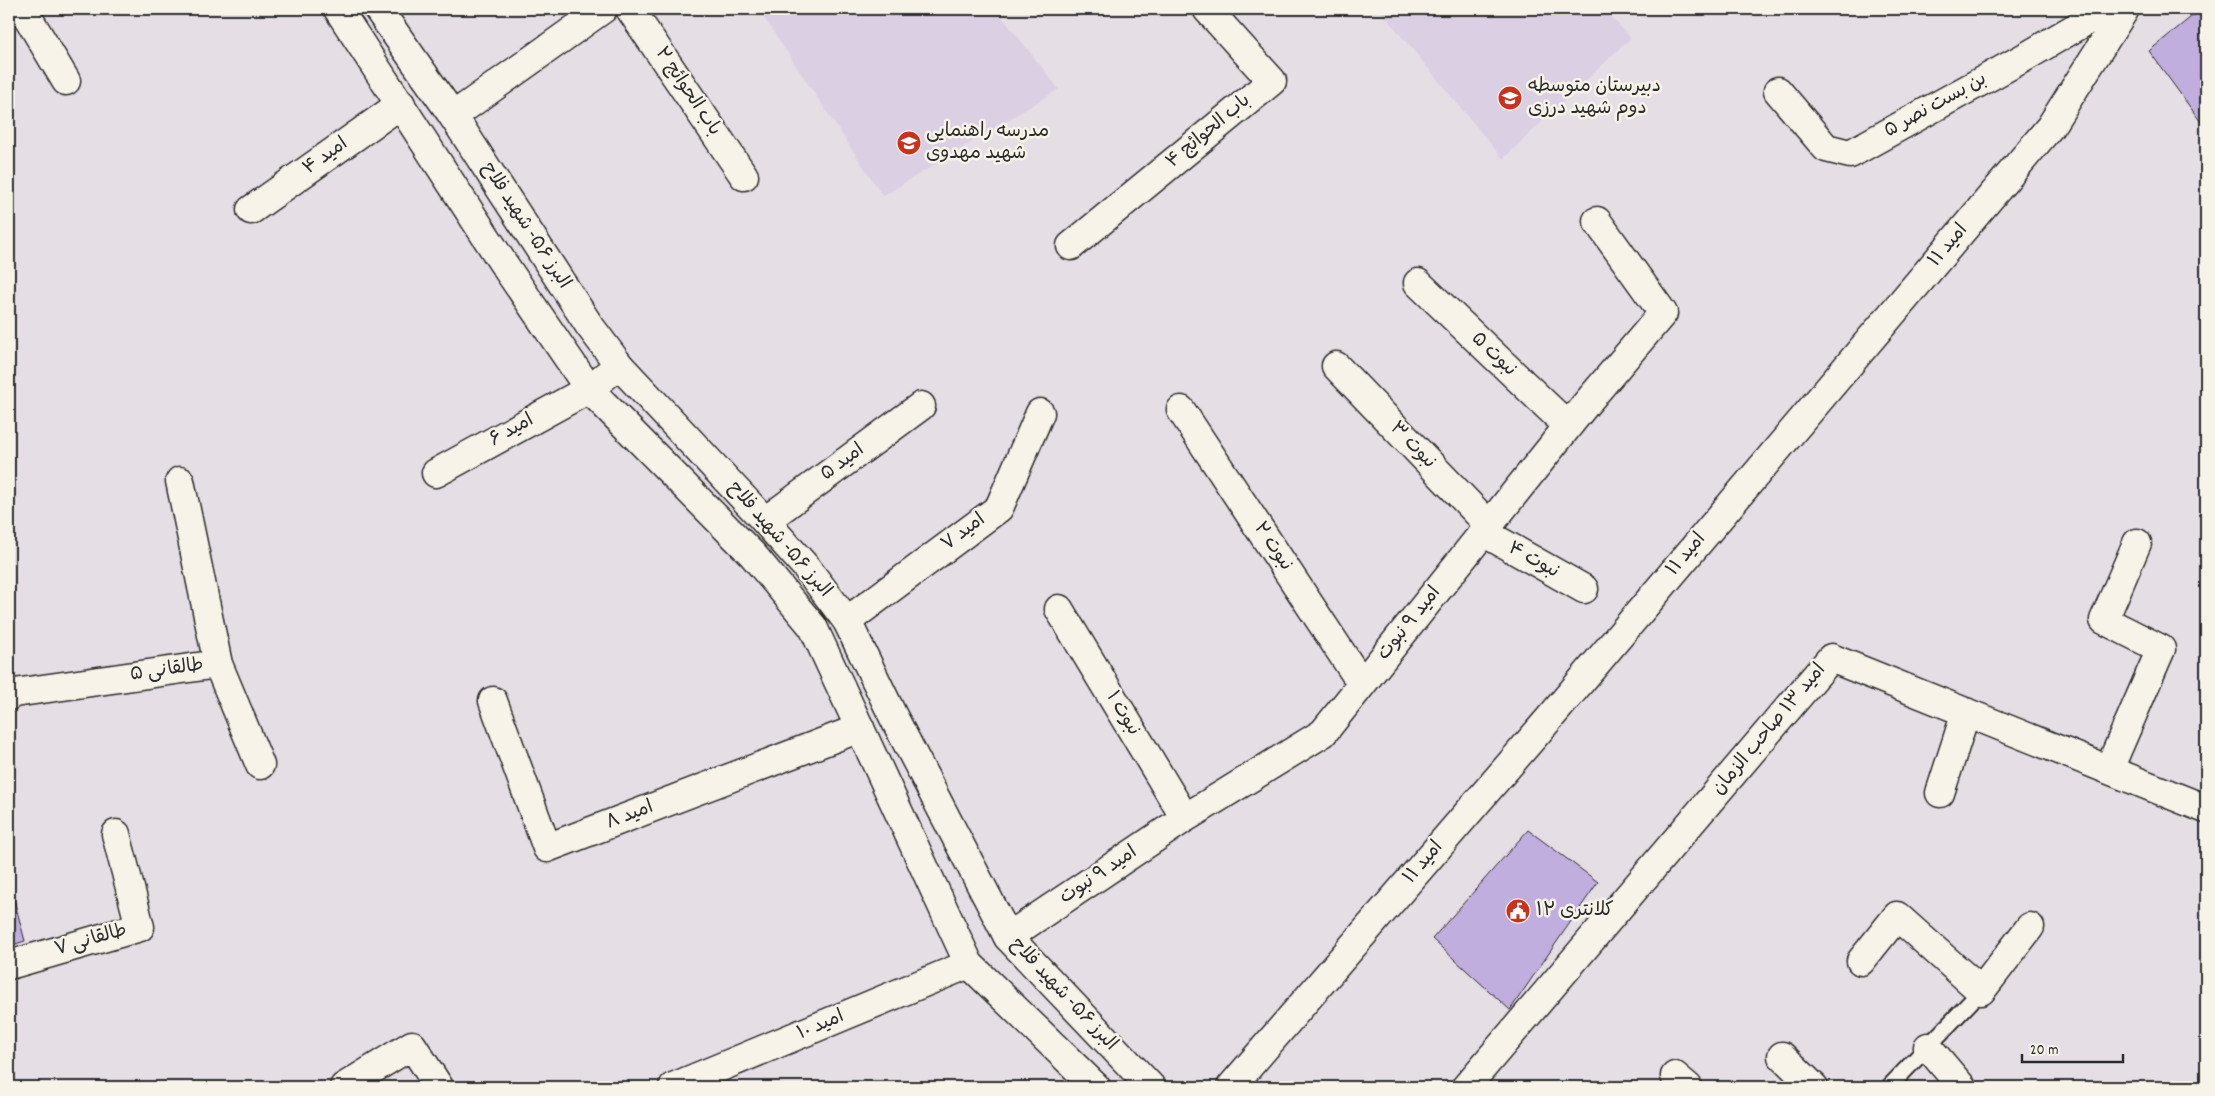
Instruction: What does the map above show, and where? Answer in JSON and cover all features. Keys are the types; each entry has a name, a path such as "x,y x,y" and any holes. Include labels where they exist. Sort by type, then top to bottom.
{"street":[{"path":"23,9 66,81"},
{"name":"البرز ۵۶- شهید فلاح","path":"338,9 402,104 503,263 589,389 754,555 813,627 969,964 1096,1087"},
{"name":"البرز ۵۶- شهید فلاح","path":"378,9 453,116 589,325 619,365 765,520 806,567 847,621 893,716 1008,937 1151,1087"},
{"path":"453,116 601,9"},
{"name":"باب الحوائج ۲","path":"630,9 744,176"},
{"name":"باب الحوائج ۴","path":"1071,246 1272,80 1207,9"},
{"name":"بن بست نصر ۵","path":"1778,92 1826,148 1850,154 2027,56 2107,9"},
{"name":"امید ۱۱","path":"1231,1087 1554,712 2050,127 2125,9"},
{"name":"امید ۴","path":"251,210 402,104"},
{"name":"امید ۹ نبوت","path":"1008,937 1185,818 1323,733 1568,426 1663,313 1597,220"},
{"name":"نبوت ۵","path":"1418,283 1568,426"},
{"name":"امید ۶","path":"436,474 589,389 619,365"},
{"name":"نبوت ۳","path":"1336,366 1486,529"},
{"name":"امید ۵","path":"765,520 921,406"},
{"name":"نبوت ۲","path":"1181,410 1362,684"},
{"name":"امید ۷","path":"847,621 999,508 1040,413"},
{"path":"180,481 218,664"},
{"name":"نبوت ۴","path":"1486,529 1584,589"},
{"path":"2109,769 2161,649 2104,620 2136,543"},
{"name":"نبوت ۱","path":"1059,609 1185,818"},
{"name":"امید ۱۳ صاحب الزمان","path":"1466,1087 1831,658 2206,809"},
{"name":"طالقانی ۵","path":"9,696 14,693 218,664 260,765"},
{"name":"امید ۸","path":"493,701 547,848 860,728"},
{"path":"1940,793 1966,712"},
{"name":"طالقانی ۷","path":"9,965 140,927 116,834"},
{"path":"1861,961 1897,916 1981,991 2030,928"},
{"name":"امید ۱۰","path":"673,1087 969,964"},
{"path":"344,1087 412,1045 439,1087"},
{"path":"1928,1047 1962,1087"},
{"path":"1782,1056 1814,1087"}],"lane":[{"path":"1889,1087 1981,991"}],"shaded area":[{"name":"مدرسه راهنمایی شهید مهدوی","path":"758,9 996,9 1059,89 883,196"},
{"name":"دبیرستان متوسطه دوم شهید درزی","path":"1379,9 1604,9 1631,38 1503,159"}],"building":[{"path":"2201,9 2206,9 2206,129 2149,51"},
{"name":"کلانتری ۱۲","path":"1528,830 1598,882 1510,1010 1432,939"},
{"path":"9,881 25,941 9,946"}],"place":[{"name":"دبیرستان متوسطه دوم شهید درزی","path":"1510,98"},
{"name":"مدرسه راهنمایی شهید مهدوی","path":"909,143"},
{"name":"کلانتری ۱۲","path":"1518,911"}]}
